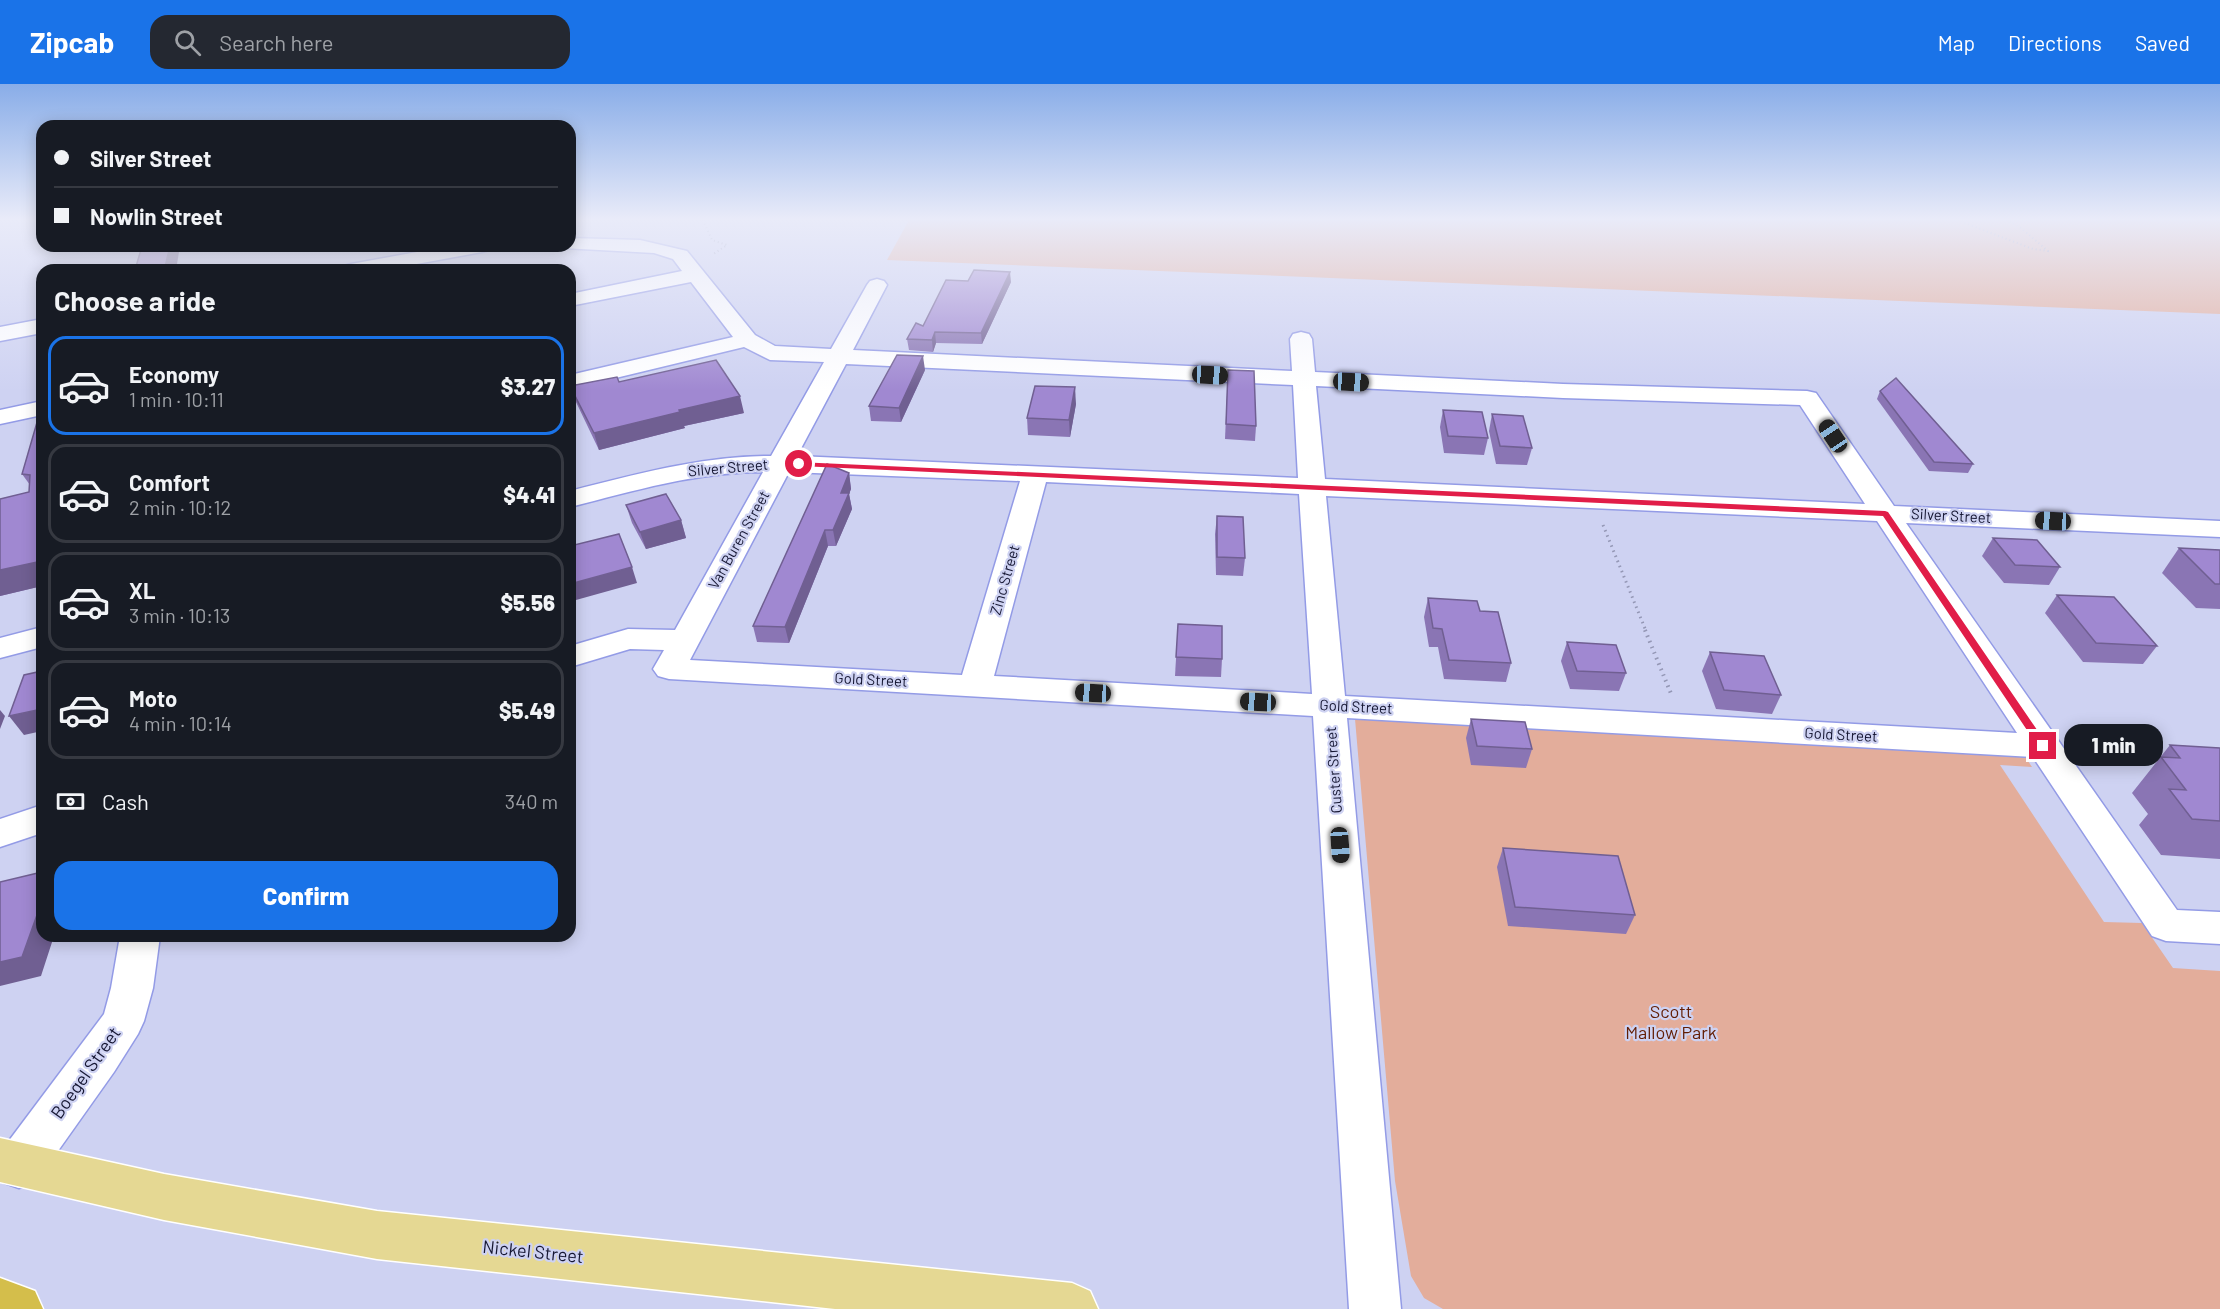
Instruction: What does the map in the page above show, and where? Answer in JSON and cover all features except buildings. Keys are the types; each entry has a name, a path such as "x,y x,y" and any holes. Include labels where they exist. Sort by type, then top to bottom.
{"highway":[{"path":"0,1304 17,1309"}],"main road":[{"name":"Nickel Street","path":"9,1163 164,1197 377,1235 1072,1309"}],"street":[{"path":"576,299 683,277"},
{"path":"696,277 747,340 770,353 1303,380 1807,398 2166,925 2220,928"},
{"name":"Van Buren Street","path":"669,669 877,285"},
{"path":"0,334 36,327"},
{"name":"Custer Street","path":"1301,339 1375,1309"},
{"path":"576,381 747,340"},
{"path":"0,417 36,409"},
{"name":"Silver Street","path":"576,497 662,475 735,464 780,464 2220,529"},
{"name":"Zinc Street","path":"975,686 1035,474"},
{"path":"0,648 36,639"},
{"path":"576,655 628,639 684,640"},
{"name":"Gold Street","path":"669,669 2043,746"},
{"path":"0,832 36,821"},
{"name":"Boegel Street","path":"9,1163 99,1058 123,1021 132,988 139,942"}],"path":[{"path":"1593,500 1684,726"},
{"path":"2043,746 2173,755"}],"green space":[{"path":"1311,277 2220,277 2220,314"},
{"name":"Scott Mallow Park","path":"1355,719 2024,755 2032,767 2000,765 2104,922 2142,923 2173,968 2220,971 2220,1309 1443,1309 1424,1298 1411,1276 1395,1181"}],"route":[{"path":"799,464 1885,513 2043,746"}]}
